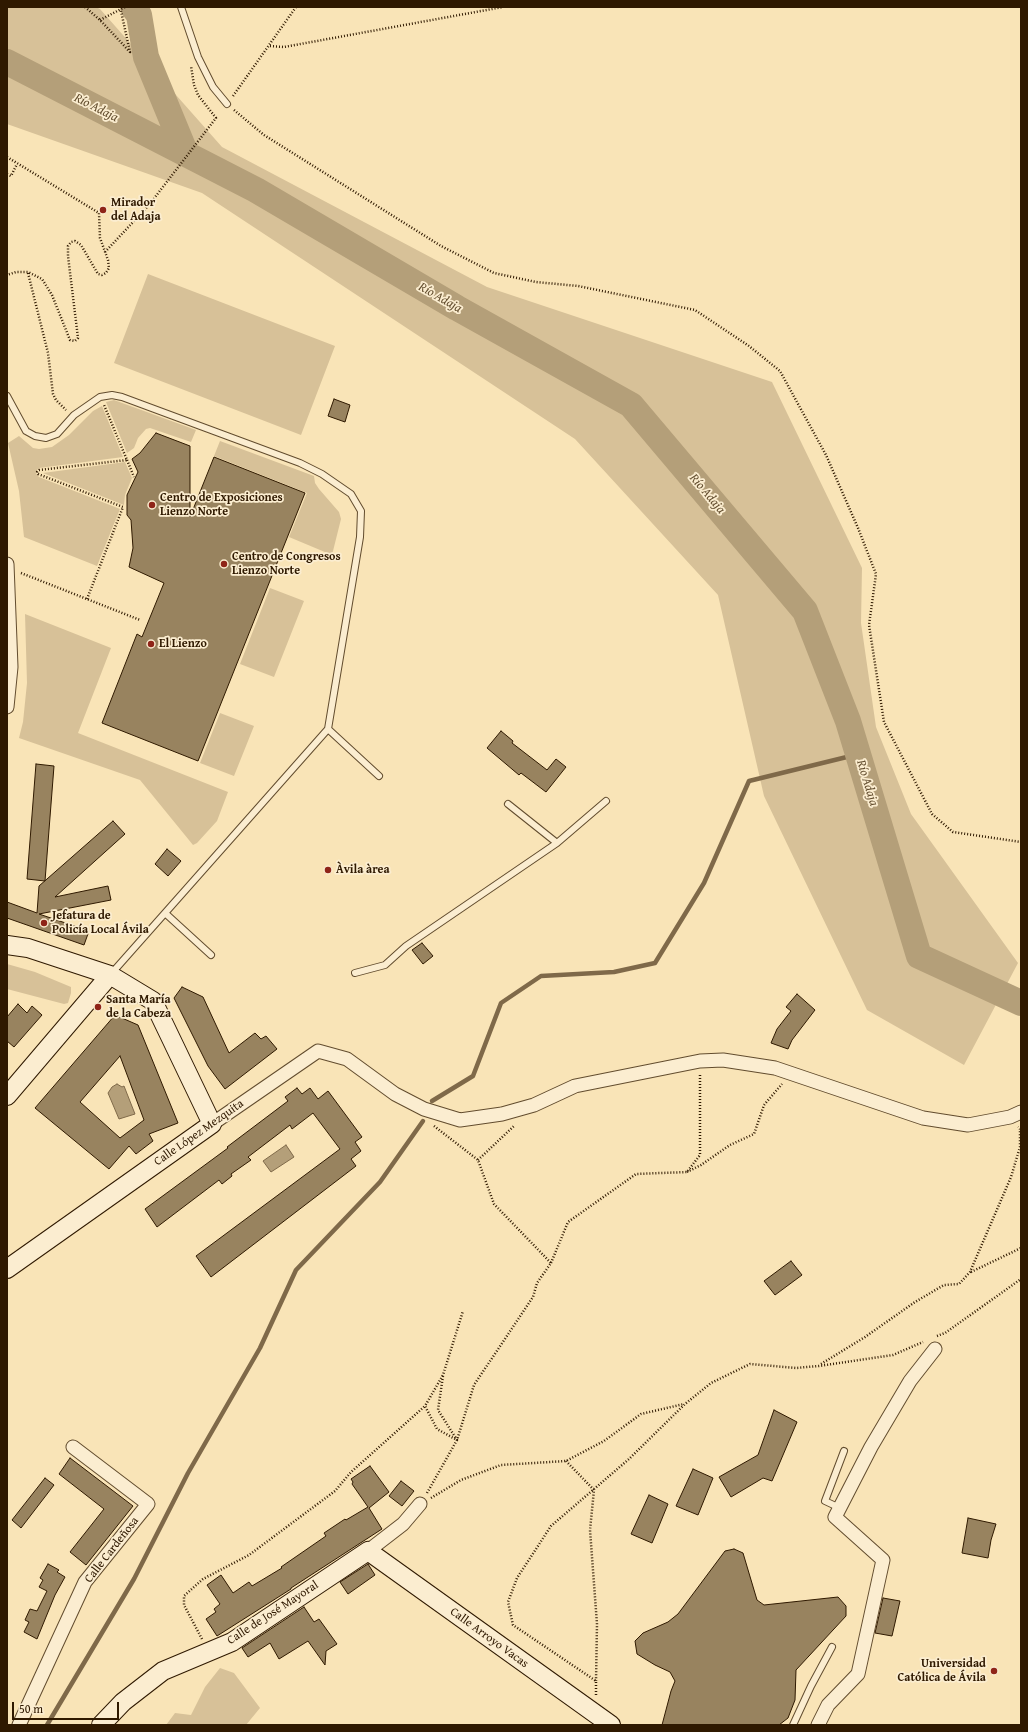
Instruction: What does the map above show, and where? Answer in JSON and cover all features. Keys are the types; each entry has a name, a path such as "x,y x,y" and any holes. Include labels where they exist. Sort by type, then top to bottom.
{"street":[{"path":"7,564 11,667 7,707"},
{"path":"7,932 13,934 28,948"},
{"path":"7,945 28,948 110,975 153,1001 212,1124"},
{"path":"7,1096 110,975"},
{"name":"Calle López Mezquita","path":"7,1269 318,1051 347,1059 395,1094 424,1109 460,1120 502,1114 534,1105 575,1086 700,1061 723,1060 775,1068 923,1118 968,1125 1015,1115"},
{"path":"818,1725 828,1705 858,1674 883,1560 835,1517 871,1447 910,1381 930,1343"},
{"name":"Calle Cardeñosa","path":"19,1725 85,1582 148,1504 74,1448"},
{"name":"Calle de José Mayoral","path":"100,1725 123,1702 163,1671 232,1642 368,1551 403,1524 420,1504"},
{"name":"Calle Arroyo Vacas","path":"368,1551 611,1725"}],"lane":[{"path":"181,7 198,57 213,86 227,104"},
{"path":"7,396 23,426 35,436 46,438 57,434 74,415 100,396 112,394 122,397 300,463 322,474 351,494 362,511 360,537 328,728 110,975"},
{"path":"328,728 379,776"},
{"path":"355,973 385,965 406,946 557,843 606,801"},
{"path":"508,804 557,843"},
{"path":"165,913 211,955"},
{"path":"840,1508 825,1500 844,1451"},
{"path":"793,1725 811,1686 832,1647"}],"path":[{"path":"85,7 100,20 130,52 123,9 100,20"},
{"path":"296,7 227,104 264,135 441,246 494,273 536,282 578,286 695,310 749,346 780,371 826,455 858,528 876,574 869,625 884,722 932,814 953,832 1021,842"},
{"path":"269,46 284,47 503,7"},
{"path":"105,252 149,205 216,118 198,95 194,85"},
{"path":"7,157 99,212 100,238 105,252 108,268 106,273 102,276 98,274 81,245 76,241 71,242 68,246 78,338 75,342 70,340 52,294 42,279 28,272 16,272 7,275"},
{"path":"7,174 11,176 18,164"},
{"path":"28,272 48,353 53,394 61,406 74,415"},
{"path":"100,396 134,476"},
{"path":"87,599 123,507 38,474 37,472 39,470 127,460"},
{"path":"21,573 140,620"},
{"path":"687,1172 700,1155 700,1061"},
{"path":"420,1504 457,1440 474,1385 533,1298 537,1283 551,1263 568,1222 636,1174 687,1172 701,1165 730,1145 754,1134 764,1104 781,1086 790,1073"},
{"path":"424,1109 435,1127 478,1160 494,1204 551,1263"},
{"path":"819,1366 865,1337 915,1302 944,1285 959,1284 970,1272 1011,1176 1020,1147 1020,1130 1015,1115"},
{"path":"478,1160 516,1124"},
{"path":"970,1272 1021,1248"},
{"path":"596,1681 513,1625 508,1602 517,1578 551,1526 594,1490 685,1404 711,1384 750,1364 768,1364 796,1368 819,1366 893,1355 930,1343 1021,1279"},
{"path":"457,1440 438,1410 443,1376 463,1311"},
{"path":"208,1651 184,1605 184,1596 203,1579 249,1555 335,1491 352,1472 425,1406 443,1376"},
{"path":"420,1504 460,1480 501,1465 566,1461 604,1441 641,1414 685,1404"},
{"path":"425,1406 437,1428 457,1440"},
{"path":"566,1461 594,1490 590,1530 597,1624 595,1714"}],"shaded area":[{"path":"7,7 96,7 100,9 222,147 487,287 772,382 862,568 861,623 876,727 911,814 1018,963 964,1065 867,1010 764,796 718,595 575,439 202,193 7,124"},
{"path":"148,274 335,346 301,435 114,363"},
{"path":"114,400 196,430 191,442 150,428 146,429 138,438 134,448 127,453 106,402"},
{"path":"102,406 123,457 39,468 35,472 39,477 120,509 97,566 24,537 19,491 8,443 19,436 33,448 39,449 52,447 69,435 93,411"},
{"path":"220,441 314,476 315,483 339,512 341,519 332,555 289,537 307,493 214,456"},
{"path":"125,462 132,478 125,495 124,505 43,473"},
{"path":"270,588 304,601 274,677 240,664"},
{"path":"25,614 111,648 78,733 228,792 217,821 197,843 193,845 140,780 19,738 23,722 27,683"},
{"path":"220,713 254,726 234,776 200,763"},
{"path":"7,964 35,972 71,987 68,1003 64,1004 7,989"},
{"path":"117,1084 122,1087 124,1086 135,1114 119,1119 108,1093 112,1087"},
{"path":"286,1145 294,1157 271,1172 263,1161"},
{"path":"220,1668 234,1673 260,1708 246,1725 166,1725 175,1713 191,1715 205,1687"}],"building":[{"path":"334,399 350,405 345,422 328,416"},
{"name":"Centro de Congresos Lienzo Norte","path":"156,433 190,446 190,517 214,457 305,493 198,761 102,723 137,634 142,637 164,583 129,567 133,548 131,520 127,515 127,495 138,472 132,459 140,453"},
{"path":"501,731 513,741 512,743 547,770 556,759 566,767 546,792 521,773 519,775 487,748"},
{"path":"36,764 54,766 45,881 27,879"},
{"path":"113,821 125,834 55,897 108,886 111,900 39,914 89,931 84,945 7,918 7,902 37,913 39,886"},
{"path":"167,849 181,861 168,876 155,864"},
{"path":"422,943 433,956 423,964 412,950"},
{"path":"182,987 203,997 229,1053 255,1033 261,1039 266,1036 277,1049 225,1089 208,1066 174,998"},
{"path":"797,994 815,1010 792,1040 788,1049 771,1043 777,1029 791,1011 786,1007"},
{"path":"18,1004 27,1013 32,1006 42,1015 14,1047 7,1041 7,1017"},
{"path":"115,1015 138,1025 178,1123 149,1134 153,1141 136,1154 129,1146 109,1169 35,1108","holes":["120,1056 144,1120 120,1138 80,1102"]},
{"path":"297,1088 302,1094 310,1088 318,1099 328,1091 362,1137 355,1142 361,1151 351,1159 356,1166 211,1277 196,1256 340,1149 313,1113 292,1129 290,1125 248,1157 251,1160 231,1174 232,1176 222,1184 219,1180 157,1227 145,1209 228,1148 227,1147 288,1101 285,1097"},
{"path":"791,1261 802,1275 775,1295 764,1281"},
{"path":"774,1410 797,1422 772,1481 763,1478 731,1497 719,1477 758,1455"},
{"path":"70,1458 133,1506 86,1565 70,1552 104,1509 59,1474"},
{"path":"370,1466 389,1492 369,1508 382,1529 217,1636 206,1619 216,1612 214,1609 220,1604 207,1585 221,1575 233,1593 249,1582 252,1586 282,1568 281,1567 326,1536 324,1533 345,1519 346,1520 368,1507 352,1484 353,1482 351,1479"},
{"path":"693,1469 713,1478 698,1515 676,1506"},
{"path":"45,1478 54,1485 21,1528 12,1520"},
{"path":"401,1481 414,1491 402,1506 389,1496"},
{"path":"649,1495 668,1504 652,1543 631,1534"},
{"path":"968,1518 996,1524 991,1540 988,1558 962,1553"},
{"path":"734,1549 743,1553 757,1600 764,1605 838,1597 846,1606 846,1616 796,1670 795,1700 788,1718 779,1725 662,1725 675,1681 670,1672 637,1654 635,1641 643,1633 668,1622 678,1614 725,1551"},
{"path":"48,1564 59,1570 57,1572 65,1577 55,1595 37,1639 24,1632 29,1622 25,1620 30,1609 37,1611 47,1591 39,1587 43,1580 40,1578"},
{"path":"368,1564 375,1575 348,1594 340,1582"},
{"path":"883,1598 900,1601 892,1636 875,1633"},
{"path":"304,1607 314,1622 319,1619 337,1644 326,1651 325,1665 308,1641 279,1659 270,1643 248,1657 242,1648"}],"waterway":[{"name":"Río Adaja","path":"133,7 139,15 146,57 186,154"},
{"name":"Río Adaja","path":"7,62 256,190 457,308 631,405 805,611 848,721 919,956 1021,1003"},
{"path":"432,1101 473,1076 501,1003 541,976 614,972 655,963 704,883 749,781 859,754"},
{"path":"47,1725 134,1579 188,1473 260,1348 296,1270 380,1182 423,1121"}],"place":[{"name":"Mirador del Adaja","path":"103,210"},
{"name":"Centro de Exposiciones Lienzo Norte","path":"152,505"},
{"name":"Centro de Congresos Lienzo Norte","path":"224,564"},
{"name":"El Lienzo","path":"151,644"},
{"name":"Àvila àrea","path":"328,870"},
{"name":"Jefatura de Policía Local Ávila","path":"44,923"},
{"name":"Santa María de la Cabeza","path":"98,1007"},
{"name":"Universidad Católica de Ávila","path":"994,1671"}]}
